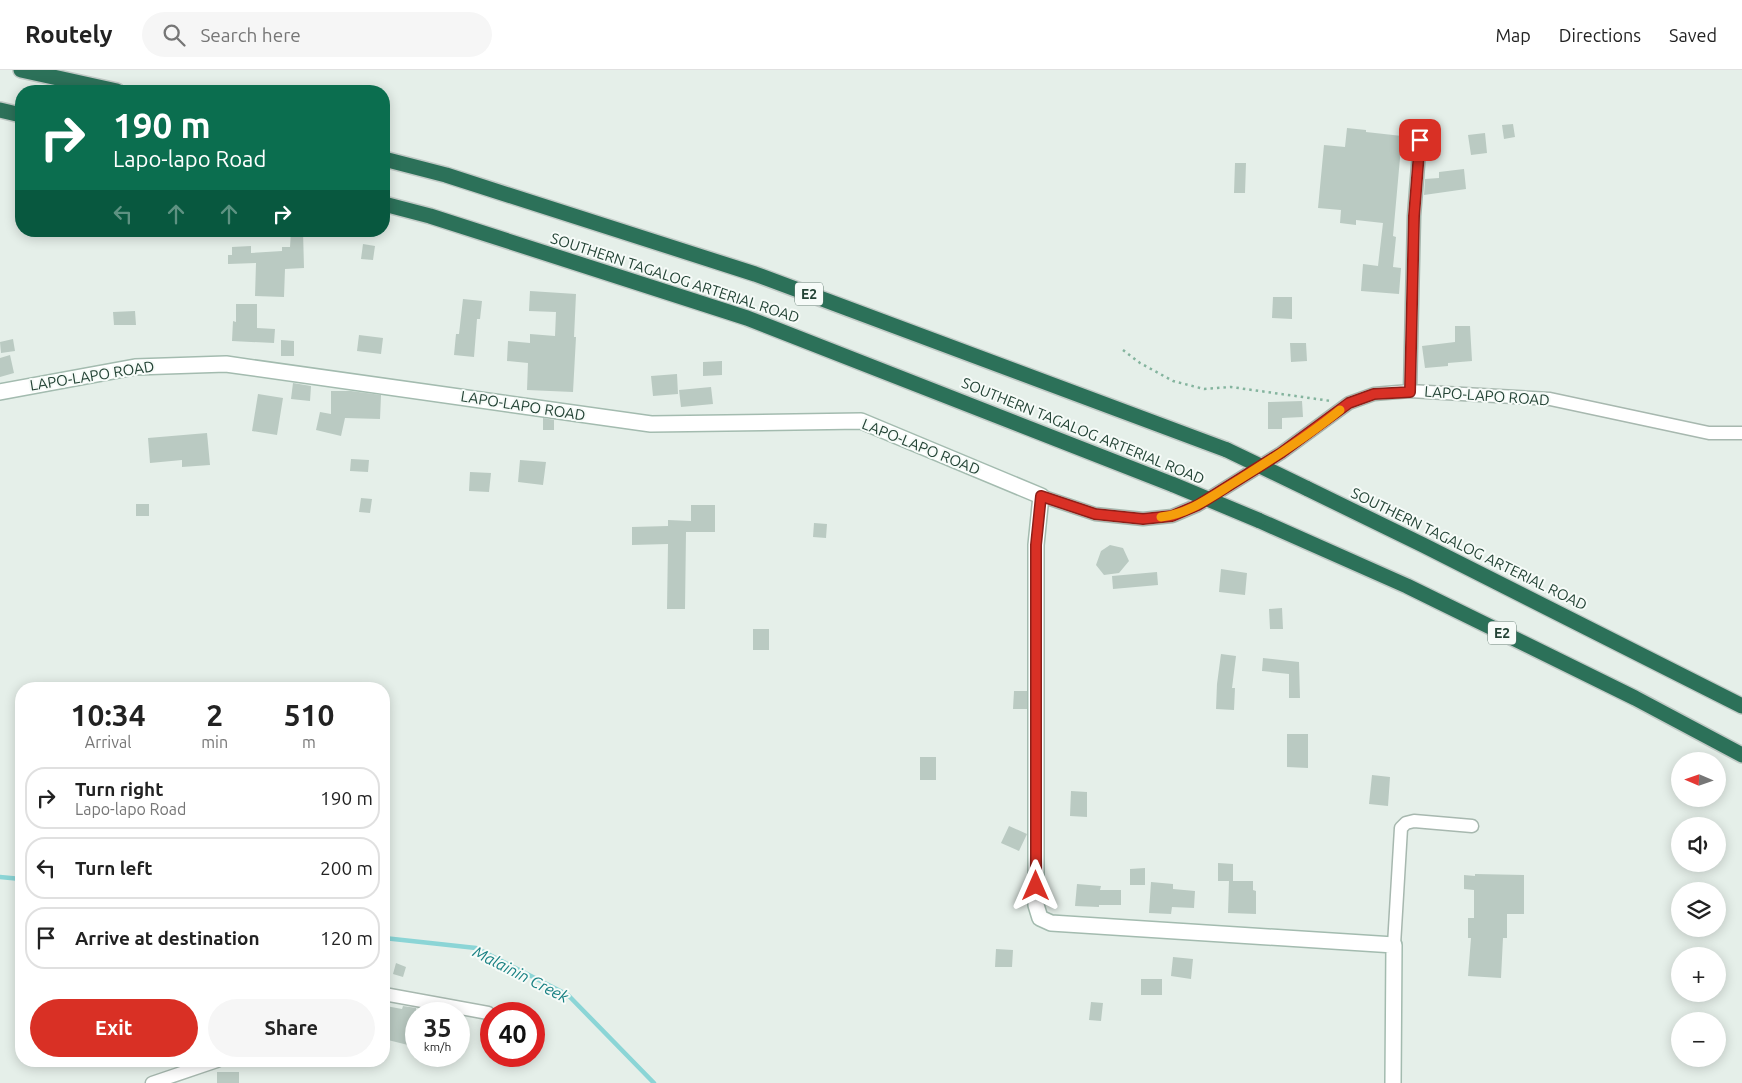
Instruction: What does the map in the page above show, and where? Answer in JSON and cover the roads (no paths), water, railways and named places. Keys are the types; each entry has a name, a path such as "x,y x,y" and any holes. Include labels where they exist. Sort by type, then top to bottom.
{"highway":[{"path":"21,70 90,85"},
{"path":"0,110 15,114"},
{"name":"SOUTHERN TAGALOG ARTERIAL ROAD","path":"390,161 446,175 754,274 1227,450 1424,545 1742,706"},
{"name":"SOUTHERN TAGALOG ARTERIAL ROAD","path":"390,206 430,216 747,318 1174,485 1407,586 1635,698 1742,755"}],"street":[{"path":"1410,392 1414,216 1420,140"},
{"name":"LAPO-LAPO ROAD","path":"0,392 135,366 226,364 650,424 861,421 1041,496 1095,514 1143,519 1172,516 1198,505 1281,453 1349,403 1374,394 1410,392 1550,399 1709,433 1742,433"},
{"path":"1041,496 1036,545 1036,905 1040,918 1051,923 1394,945"},
{"path":"1394,1083 1394,945 1401,828 1406,823 1414,821 1472,826"},
{"path":"390,995 480,1012"},
{"path":"152,1083 199,1067"}],"waterway":[{"name":"Malainin Creek","path":"0,877 15,878"},
{"name":"Malainin Creek","path":"390,939 476,948 568,995 654,1083"}]}
